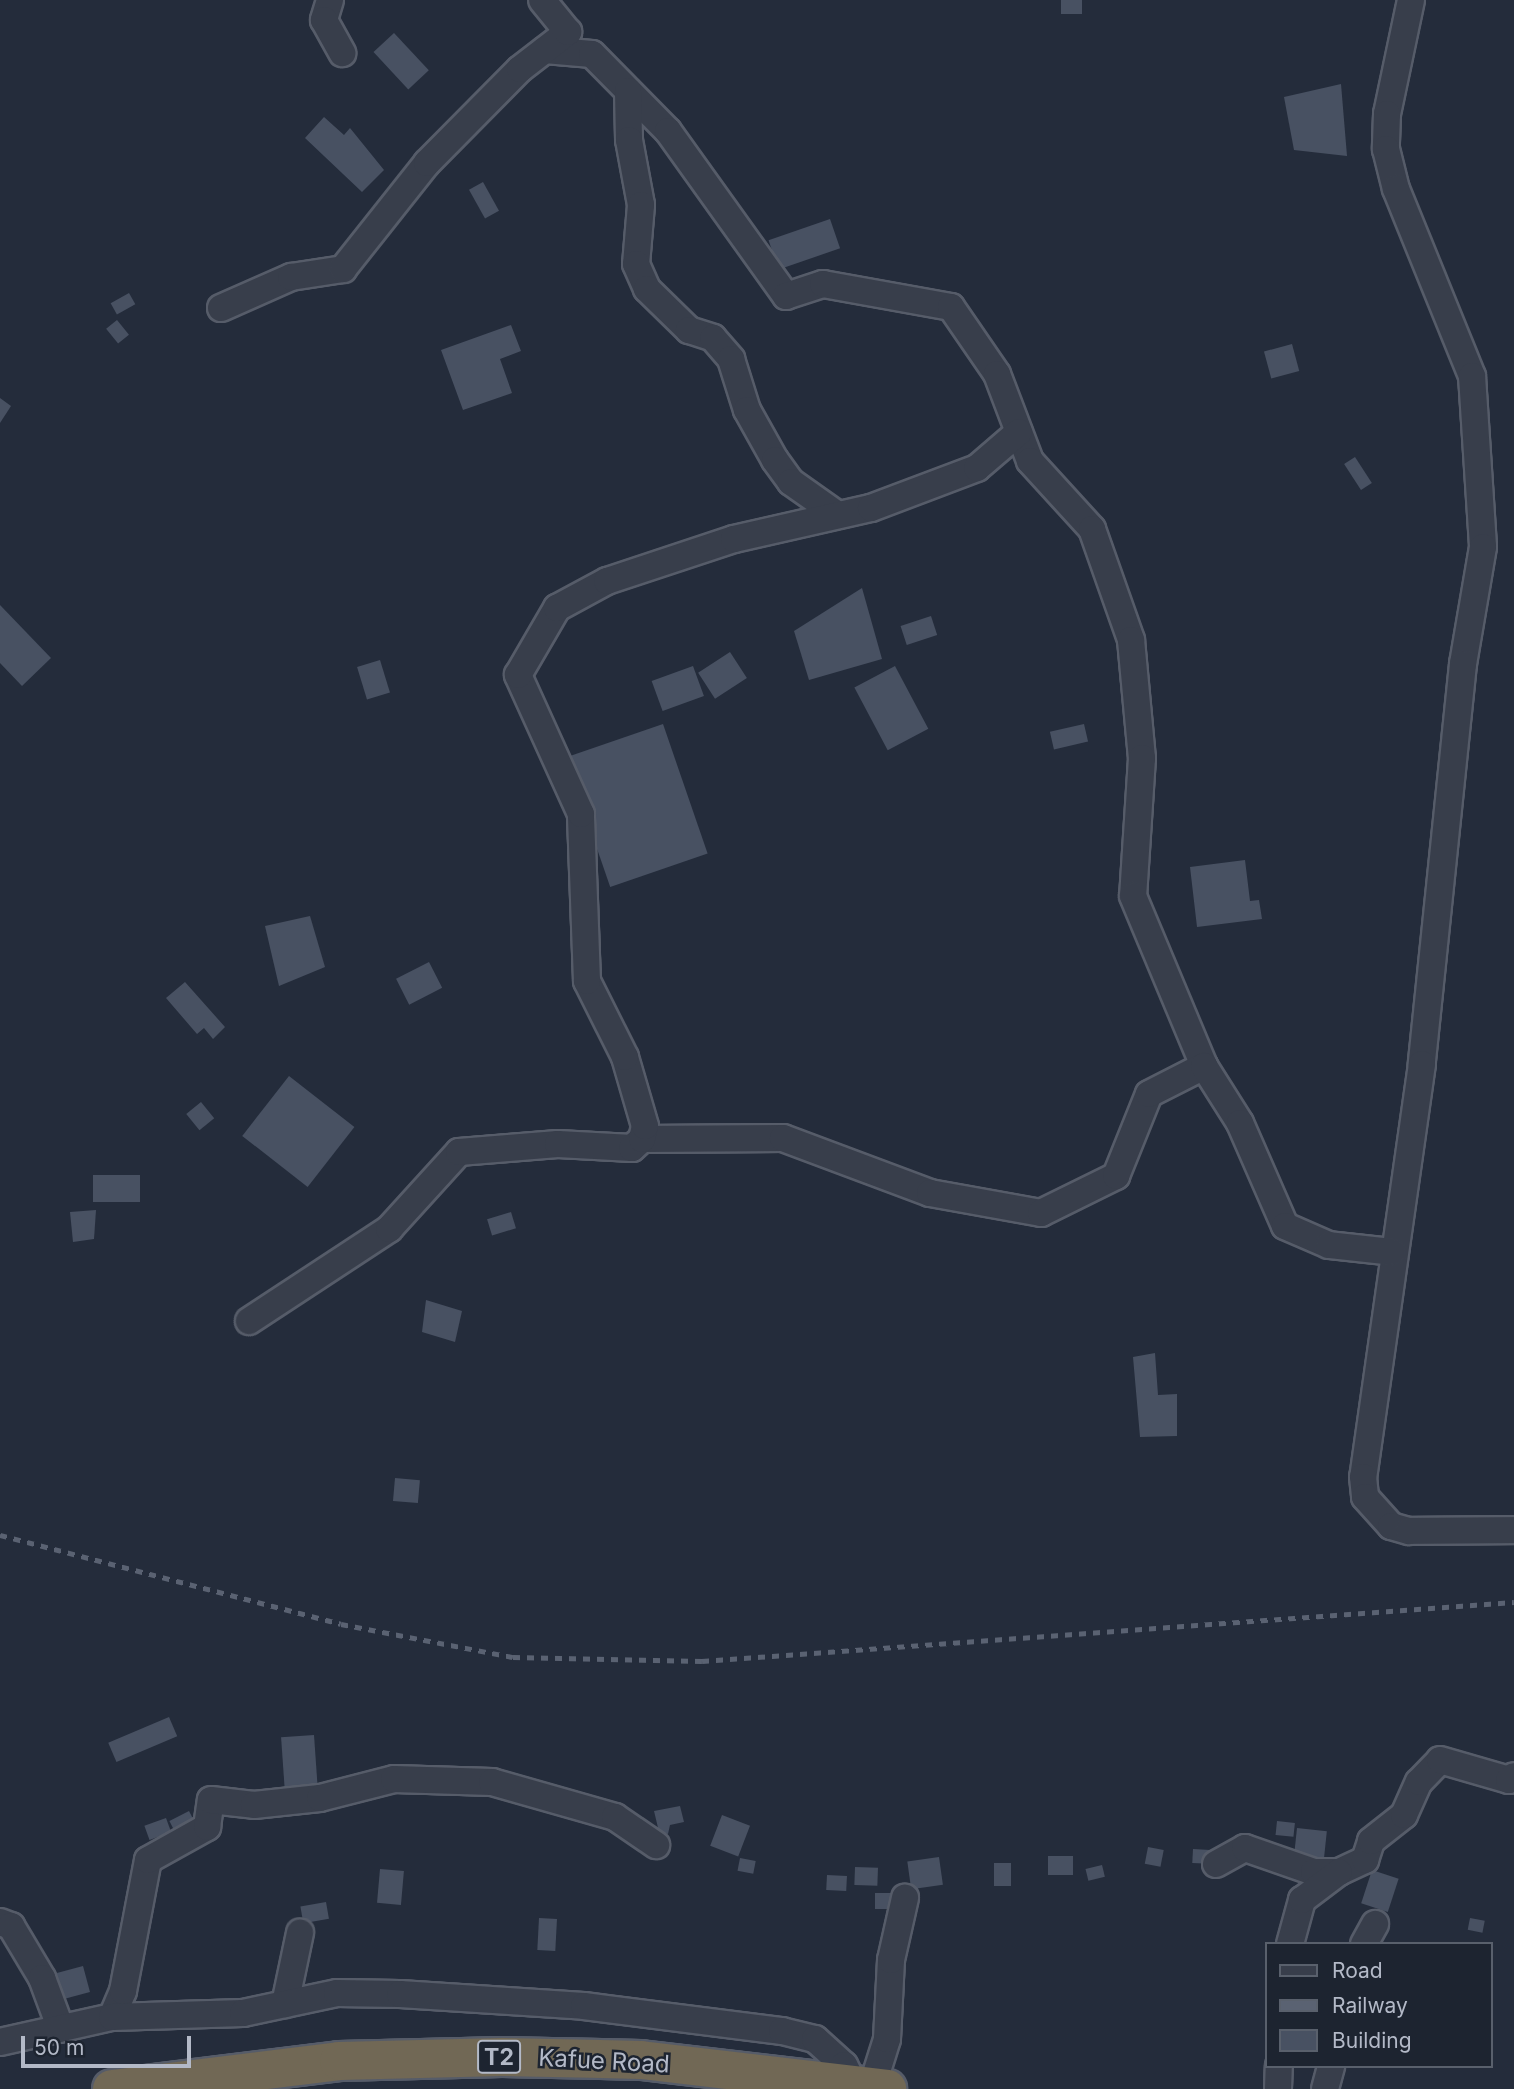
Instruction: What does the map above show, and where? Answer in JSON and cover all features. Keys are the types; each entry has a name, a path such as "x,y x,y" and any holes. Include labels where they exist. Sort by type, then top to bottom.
{"highway":[{"name":"Kafue Road","path":"112,2089 339,2061 502,2057 641,2060 871,2087"}],"street":[{"path":"330,0 324,20 342,53"},
{"path":"221,308 291,277 343,269 427,163 568,28 542,0"},
{"path":"1411,0 1387,114 1386,149 1396,189 1472,376 1483,547 1464,664 1422,1064 1367,1432 1365,1497 1391,1526 1409,1531 1514,1530"},
{"path":"545,50 592,54 668,131 786,296 823,284 951,307 997,374 1030,461 1092,529 1131,640 1142,758 1133,896 1204,1066 1240,1123 1285,1226 1329,1245 1393,1252"},
{"path":"628,91 629,140 641,205 636,264 647,289 689,330 713,338 731,359 747,410 775,460 791,482 838,515"},
{"path":"249,1321 389,1229 459,1152 558,1144 632,1148 642,1139 645,1126 625,1057 587,981 581,814 518,676 557,608 607,581 734,539 838,515 977,468 1019,432"},
{"path":"642,1139 783,1138 930,1193 1041,1213 1116,1176 1149,1094 1204,1066"},
{"path":"1291,1942 1302,1900 1339,1872 1365,1860 1371,1841 1404,1815 1419,1782 1440,1760 1509,1780 1514,1776"},
{"path":"112,2017 123,1992 148,1860 207,1827 211,1800 254,1805 320,1798 394,1779 492,1782 615,1817 656,1845"},
{"path":"1216,1864 1245,1848 1314,1872 1339,1872"},
{"path":"0,2042 112,2017 243,2013 337,1993 400,1994 584,2006 782,2031 815,2039 871,2087 887,2039 891,1960 905,1898"},
{"path":"0,1922 11,1926 42,1978 61,2029"},
{"path":"285,2004 300,1933"},
{"path":"1278,2089 1279,2068"},
{"path":"1325,2089 1330,2068"}],"building":[{"path":"1061,0 1082,0 1082,14 1061,14"},
{"path":"394,33 429,70 408,89 374,52"},
{"path":"1341,84 1347,156 1294,150 1284,97"},
{"path":"324,117 344,135 350,128 384,170 362,192 305,138"},
{"path":"483,182 499,211 485,219 469,190"},
{"path":"830,219 840,248 779,269 769,240"},
{"path":"129,293 135,304 117,315 111,303"},
{"path":"117,320 129,335 118,344 106,329"},
{"path":"511,325 521,351 500,359 512,393 463,410 441,350"},
{"path":"1292,344 1299,371 1271,379 1264,352"},
{"path":"0,398 11,406 0,423"},
{"path":"1355,457 1372,483 1361,490 1344,464"},
{"path":"862,588 882,659 809,680 794,631"},
{"path":"0,605 51,658 22,686 0,663"},
{"path":"931,616 937,635 907,645 901,626"},
{"path":"730,652 747,678 715,699 698,673"},
{"path":"380,660 390,693 367,700 357,667"},
{"path":"693,666 704,696 663,711 652,681"},
{"path":"895,666 928,729 888,750 854,688"},
{"path":"663,724 708,854 610,887 566,758"},
{"path":"1084,724 1088,742 1054,749 1050,732"},
{"path":"1245,860 1250,901 1259,900 1262,919 1197,927 1190,867"},
{"path":"310,916 325,967 279,986 265,926"},
{"path":"429,962 442,988 409,1005 396,979"},
{"path":"185,982 225,1027 213,1039 204,1028 197,1034 166,998"},
{"path":"289,1076 354,1127 308,1187 242,1136"},
{"path":"201,1102 214,1118 199,1130 186,1114"},
{"path":"93,1175 140,1175 140,1202 93,1202"},
{"path":"96,1210 94,1239 73,1242 70,1212"},
{"path":"511,1212 516,1228 492,1236 487,1219"},
{"path":"426,1300 462,1311 455,1342 422,1332"},
{"path":"1155,1353 1158,1395 1177,1394 1177,1436 1140,1437 1133,1357"},
{"path":"395,1478 420,1480 418,1503 393,1501"},
{"path":"169,1717 177,1736 116,1762 108,1743"},
{"path":"314,1735 318,1788 285,1790 281,1737"},
{"path":"680,1806 684,1822 670,1825 668,1834 659,1832 654,1811"},
{"path":"189,1811 195,1823 175,1833 169,1821"},
{"path":"722,1815 750,1826 738,1857 710,1846"},
{"path":"166,1818 171,1832 150,1840 144,1826"},
{"path":"1277,1821 1295,1823 1293,1837 1276,1835"},
{"path":"1297,1828 1327,1831 1324,1860 1294,1857"},
{"path":"1148,1847 1164,1850 1160,1867 1145,1864"},
{"path":"1193,1849 1210,1850 1209,1864 1192,1863"},
{"path":"1048,1856 1073,1856 1073,1875 1048,1875"},
{"path":"939,1857 943,1885 911,1889 907,1861"},
{"path":"740,1858 756,1861 753,1874 738,1871"},
{"path":"994,1863 1011,1863 1011,1886 994,1886"},
{"path":"1102,1865 1105,1877 1088,1881 1086,1869"},
{"path":"855,1867 878,1868 877,1886 854,1885"},
{"path":"380,1869 404,1871 401,1905 377,1903"},
{"path":"1372,1870 1399,1879 1388,1912 1361,1903"},
{"path":"827,1875 847,1876 846,1891 826,1890"},
{"path":"875,1893 894,1893 894,1909 875,1909"},
{"path":"326,1902 329,1919 303,1923 300,1907"},
{"path":"539,1918 557,1919 555,1951 537,1950"},
{"path":"1470,1918 1485,1921 1482,1933 1468,1930"},
{"path":"83,1966 90,1992 63,1999 56,1973"}],"railway":[{"path":"0,1535 341,1624 513,1657 702,1661 1514,1602"}]}
